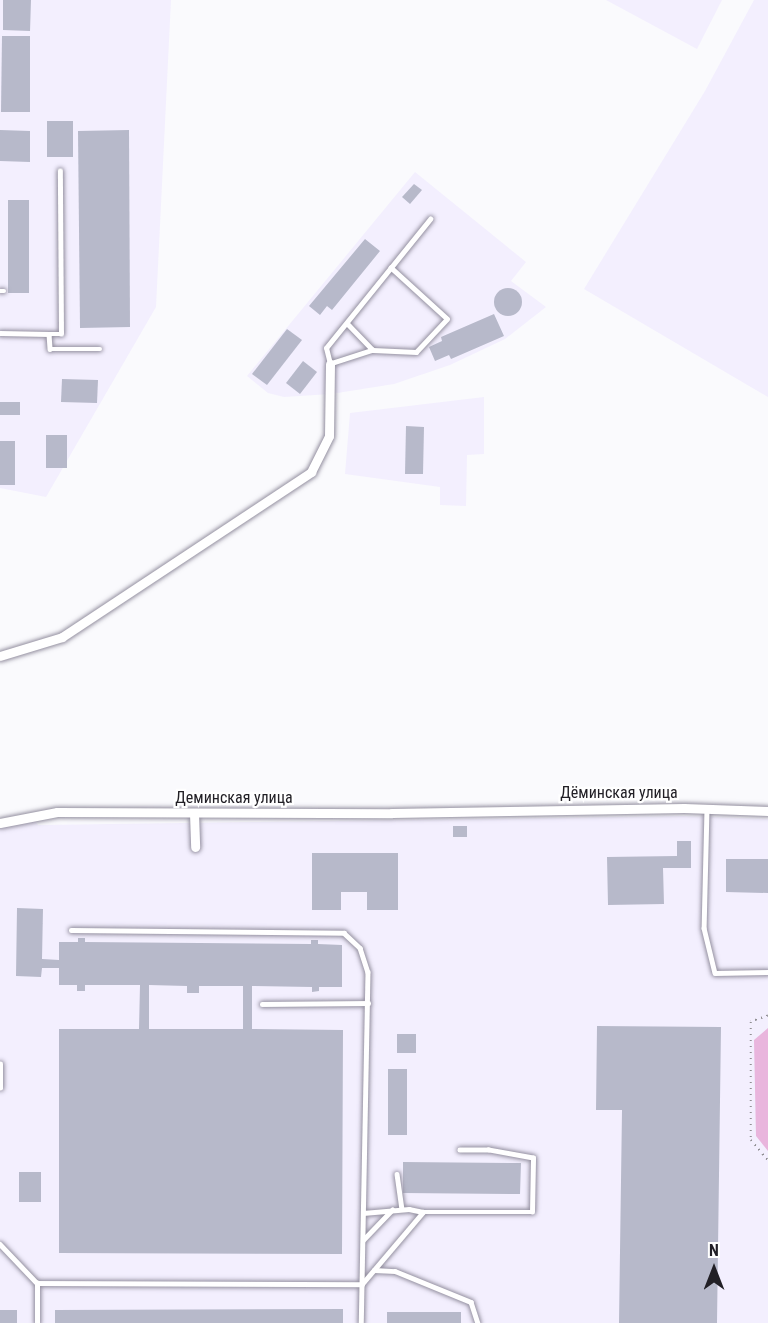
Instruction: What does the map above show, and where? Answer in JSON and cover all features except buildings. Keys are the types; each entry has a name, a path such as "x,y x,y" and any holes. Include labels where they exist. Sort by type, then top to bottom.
{"street":[{"path":"0,656 62,637 311,472 329,436 330,364"},
{"name":"Дёминская улица","path":"470,811 707,809 768,811"},
{"name":"Деминская улица","path":"0,823 57,812 470,811"},
{"path":"195,813 192,835 195,847"}],"lane":[{"path":"0,333 61,334 60,171"},
{"path":"391,268 447,319 416,352 373,350 330,364 326,348 430,219"},
{"path":"347,322 373,350"},
{"path":"50,334 50,349 100,349"},
{"path":"707,809 704,927 715,973 768,972"},
{"path":"71,930 344,933 360,948 368,972 361,1323"},
{"path":"262,1004 368,1003"},
{"path":"0,1064 0,1088"},
{"path":"363,1213 402,1209 423,1212 532,1212 533,1158 489,1149 460,1149"},
{"path":"397,1174 402,1209"},
{"path":"363,1240 392,1210"},
{"path":"37,1282 362,1284 423,1212"},
{"path":"0,1244 37,1282 37,1323"},
{"path":"374,1270 395,1271 471,1302 478,1323"}],"path":[{"path":"768,1016 751,1022 751,1140 768,1160"}],"shaded area":[{"path":"0,0 171,0 156,307 46,497 0,488"},
{"path":"606,0 722,0 697,49"},
{"path":"754,0 768,0 768,397 584,289 705,91"},
{"path":"415,172 526,262 511,281 546,307 505,339 450,365 394,384 331,394 284,397 268,393 247,376"},
{"path":"484,397 484,454 467,455 466,506 440,505 440,487 345,474 350,413"},
{"path":"683,816 768,819 768,1323 0,1323 0,827 35,821 38,825"},
{"path":"768,1028 768,1151 756,1136 754,1040"}]}
